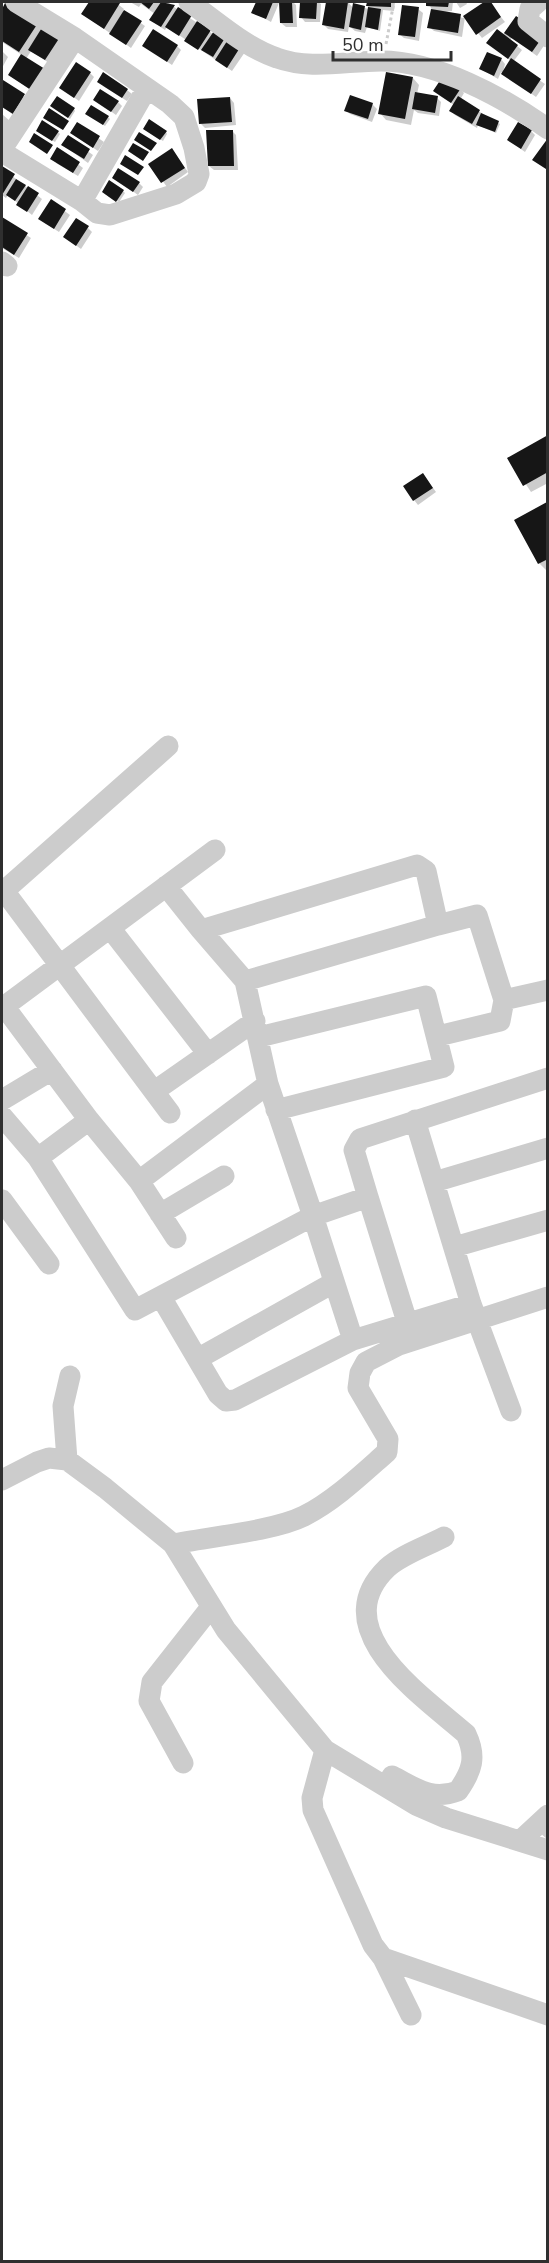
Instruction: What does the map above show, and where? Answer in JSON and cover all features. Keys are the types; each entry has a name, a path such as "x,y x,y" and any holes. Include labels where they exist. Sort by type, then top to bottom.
{"street":[{"path":"16,2 75,38 184,117 194,148 198,174 196,182 176,194 110,215 97,213 2,150 75,38"},
{"path":"189,2 254,48 278,59 308,65 383,61 428,69 473,85 546,123"},
{"path":"538,2 531,9 528,21 548,37"},
{"path":"82,201 147,88"},
{"path":"168,746 3,890 7,915 60,965 156,1090 170,1113"},
{"path":"176,1238 139,1181 89,1120 3,1007 215,850"},
{"path":"201,930 417,865 426,871 438,925"},
{"path":"166,886 245,981 268,1084 353,1340"},
{"path":"245,981 477,915 504,1000 500,1021 438,1036"},
{"path":"110,928 208,1054"},
{"path":"504,1000 548,990"},
{"path":"156,1090 208,1054 257,1030 426,996 438,1036 444,1067 276,1110"},
{"path":"2,1100 52,1070"},
{"path":"408,1325 354,1150 356,1144 360,1139 548,1078"},
{"path":"139,1181 268,1084"},
{"path":"2,1116 38,1158 135,1310 313,1216 368,1197"},
{"path":"38,1158 89,1120"},
{"path":"416,1120 454,1247 511,1411"},
{"path":"434,1182 548,1148"},
{"path":"160,1214 224,1176"},
{"path":"2,1200 49,1264"},
{"path":"454,1247 548,1220"},
{"path":"199,1358 333,1283"},
{"path":"161,1297 199,1358 218,1394 226,1401 235,1400 353,1340 408,1325 548,1297"},
{"path":"173,1544 277,1524 302,1517 322,1505 387,1452 388,1439 358,1388 360,1373 366,1362 475,1311"},
{"path":"67,1460 63,1407 70,1376"},
{"path":"2,1480 49,1458 67,1460 173,1544 211,1607 249,1660 325,1750 416,1805 446,1818 548,1850"},
{"path":"309,1733 427,1793 442,1797 458,1791 467,1779 473,1766 474,1749 466,1734 386,1662 371,1636 367,1611 371,1590 388,1567 444,1537"},
{"path":"183,1762 149,1701 149,1691 152,1682 211,1607"},
{"path":"325,1750 312,1798 313,1810 373,1945 383,1958 411,2015"},
{"path":"521,1840 548,1815"},
{"path":"383,1958 548,2015"}],"path":[{"path":"383,61 394,2"}],"building":[{"path":"89,2 120,3 104,29 81,14"},
{"path":"140,2 154,2 149,9"},
{"path":"161,2 175,5 161,27 149,20"},
{"path":"256,2 273,2 266,19 251,13"},
{"path":"279,2 292,2 293,23 280,23"},
{"path":"300,2 317,2 316,19 299,18"},
{"path":"326,2 348,2 344,29 322,25"},
{"path":"367,2 391,2 391,7 366,6"},
{"path":"426,2 449,2 448,7 426,6"},
{"path":"484,2 491,2 501,17 476,35 463,16"},
{"path":"5,3 38,23 19,52 2,41 2,9"},
{"path":"353,3 365,6 361,30 349,27"},
{"path":"402,5 419,7 415,37 398,35"},
{"path":"178,7 192,15 179,36 165,27"},
{"path":"368,7 381,9 378,30 365,27"},
{"path":"431,9 461,14 458,33 427,28"},
{"path":"124,10 142,21 126,45 109,34"},
{"path":"516,16 544,35 532,52 504,33"},
{"path":"197,21 211,30 198,50 184,41"},
{"path":"43,26 60,37 45,60 28,50"},
{"path":"153,29 178,45 167,62 142,46"},
{"path":"497,29 518,45 508,59 486,43"},
{"path":"214,31 225,38 213,57 201,50"},
{"path":"229,38 241,46 227,68 215,60"},
{"path":"487,52 502,58 494,76 479,69"},
{"path":"21,54 45,69 31,90 8,75"},
{"path":"511,58 541,79 531,94 501,74"},
{"path":"76,62 91,72 74,98 59,88"},
{"path":"103,72 128,89 122,98 97,82"},
{"path":"386,72 413,77 405,119 378,114"},
{"path":"443,76 461,88 451,103 433,91"},
{"path":"3,80 25,94 13,114 2,107"},
{"path":"100,89 119,101 111,112 93,100"},
{"path":"415,92 438,96 435,113 412,109"},
{"path":"350,95 373,103 368,119 344,111"},
{"path":"57,96 75,108 68,118 50,106"},
{"path":"458,96 480,110 472,124 449,111"},
{"path":"230,97 232,122 199,124 197,99"},
{"path":"91,105 109,116 103,125 85,114"},
{"path":"49,108 69,121 63,130 43,118"},
{"path":"481,113 499,121 495,132 476,125"},
{"path":"149,119 167,131 160,140 143,129"},
{"path":"42,120 59,131 52,141 36,131"},
{"path":"77,122 100,136 93,148 70,133"},
{"path":"518,122 532,130 521,149 507,140"},
{"path":"206,130 233,130 234,166 208,166"},
{"path":"139,132 157,143 151,151 134,140"},
{"path":"34,133 53,145 47,154 29,142"},
{"path":"68,135 90,149 84,159 61,145"},
{"path":"548,138 548,167 546,169 532,160"},
{"path":"133,143 149,152 143,161 128,151"},
{"path":"57,147 80,162 73,173 50,159"},
{"path":"172,148 185,168 161,183 148,164"},
{"path":"125,155 144,167 138,175 120,164"},
{"path":"2,166 15,174 2,195"},
{"path":"118,168 140,182 133,192 112,178"},
{"path":"16,179 26,185 15,201 6,195"},
{"path":"109,180 124,190 116,202 102,192"},
{"path":"28,186 39,193 27,212 16,205"},
{"path":"51,199 66,209 54,229 38,219"},
{"path":"2,217 28,233 14,255 2,247"},
{"path":"76,218 89,226 76,246 63,237"},
{"path":"548,435 548,472 523,486 507,458"},
{"path":"423,473 433,488 413,501 403,486"},
{"path":"547,502 548,559 538,564 514,520"}]}
